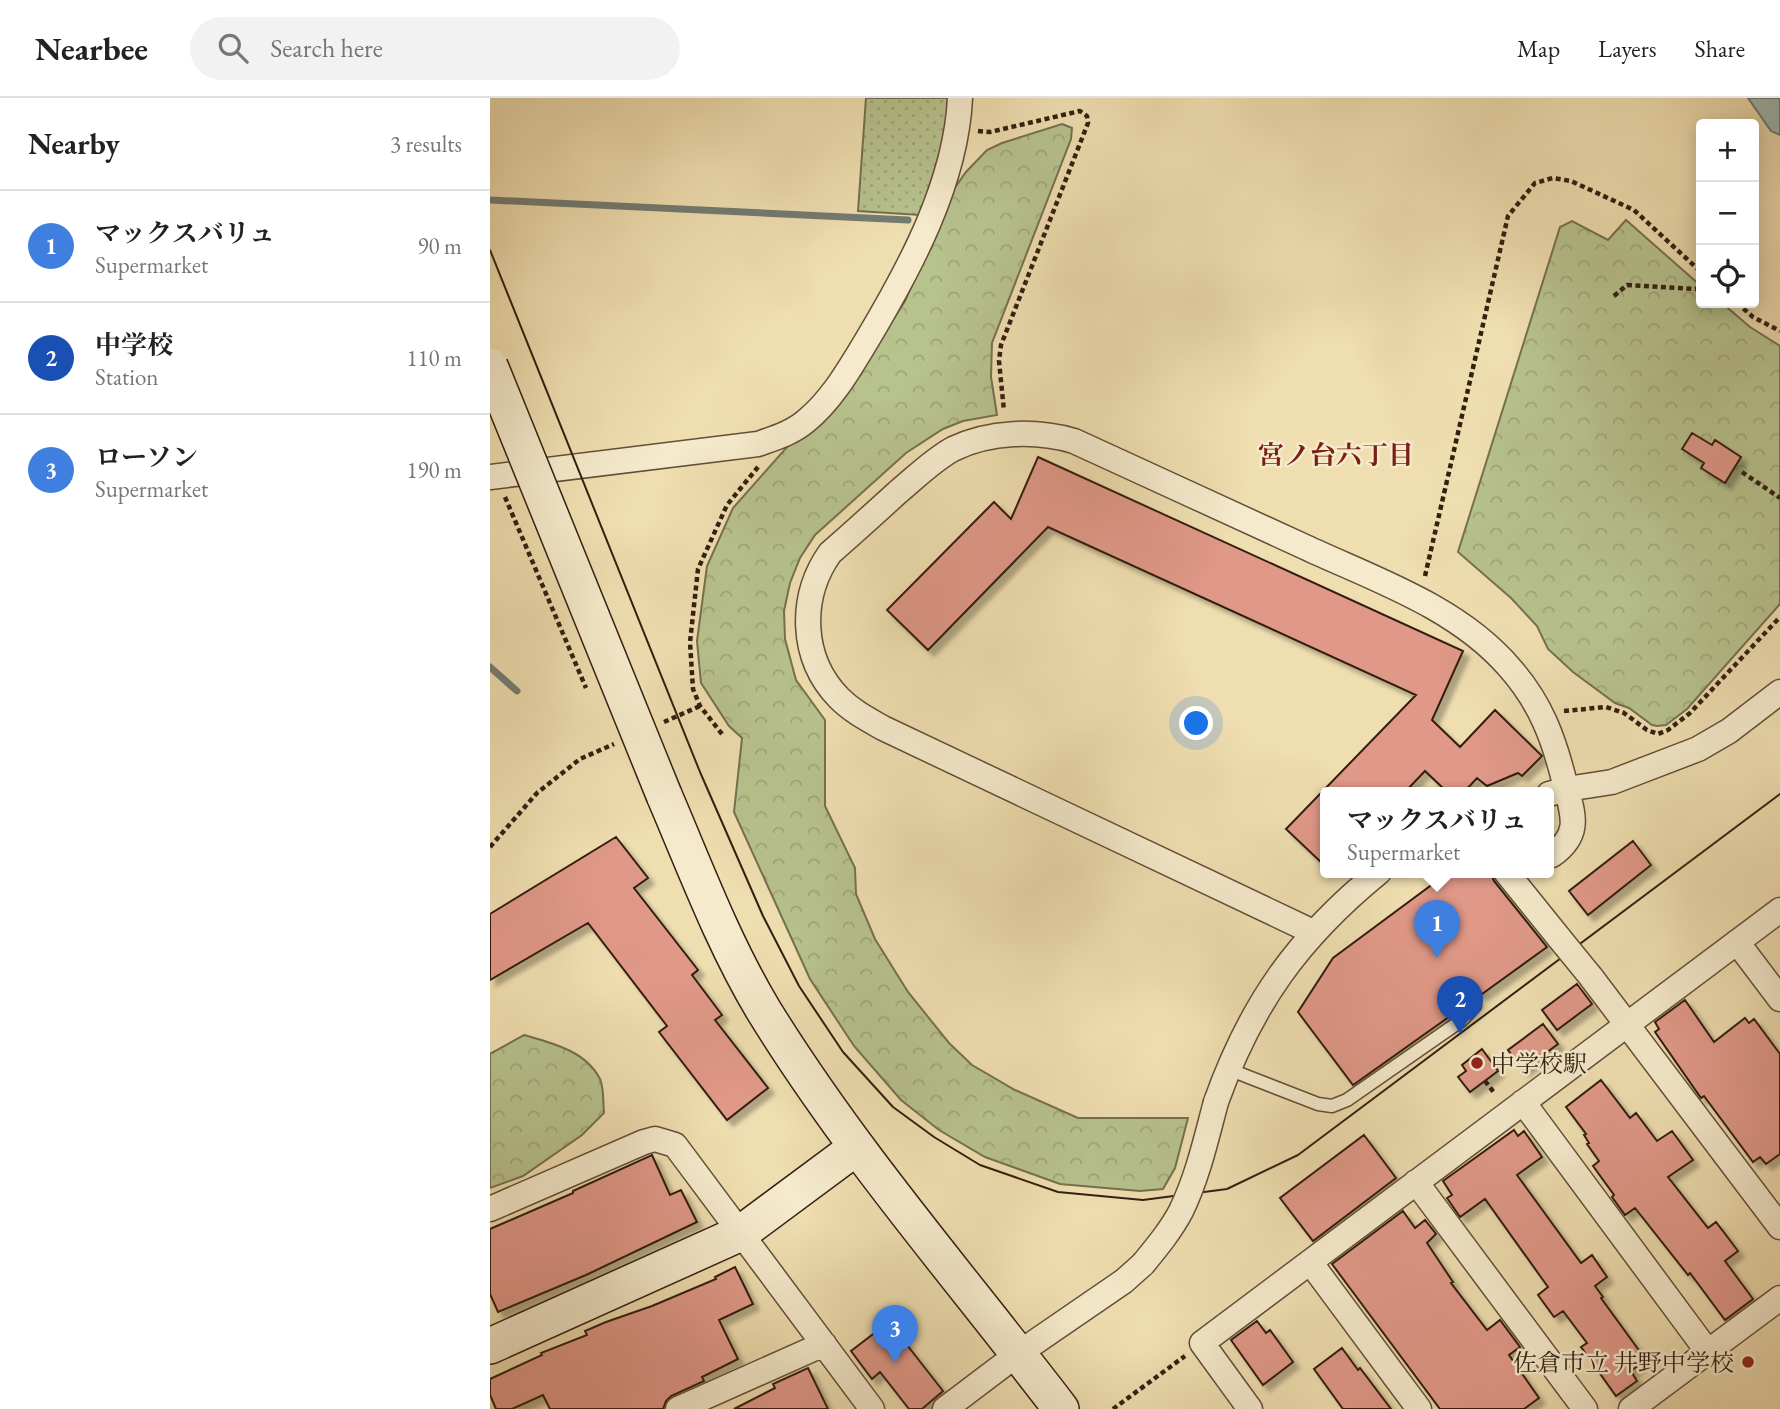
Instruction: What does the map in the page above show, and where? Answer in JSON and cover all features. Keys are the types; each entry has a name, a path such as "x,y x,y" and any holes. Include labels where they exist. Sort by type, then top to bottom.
{"street":[{"path":"493,477 758,444 782,436 806,421 847,372 897,290 921,240 947,171 958,129 960,98"},
{"path":"490,366 664,795 724,936 762,1008 805,1074 858,1147 1061,1409"},
{"path":"1313,932 856,713 838,698 827,684 810,649 808,604 820,567 830,553 922,471 954,449 989,437 1012,434 1042,434 1074,441 1418,599 1478,636 1509,666 1546,719 1556,746 1558,792 1573,811 1573,827 1570,839 1554,853"},
{"path":"1558,792 1612,782 1698,749 1729,732 1780,692"},
{"path":"945,1409 1019,1353 1124,1281 1143,1264 1166,1236 1181,1211 1196,1175 1216,1102 1238,1073 1243,1034 1262,1000 1313,932 1346,898 1371,878"},
{"path":"1511,878 1628,1024 1780,1227"},
{"path":"1250,1409 1202,1343 1780,910"},
{"path":"1737,942 1780,999"},
{"path":"1523,1102 1708,1352"},
{"path":"490,1209 655,1139 675,1145 872,1409"},
{"path":"490,1346 741,1233 858,1147"},
{"path":"1416,1182 1585,1409"},
{"path":"1310,1262 1419,1409"},
{"path":"1631,1409 1780,1298"},
{"path":"678,1409 824,1344"}],"lane":[{"path":"1238,1073 1318,1104 1332,1106 1347,1100 1462,1020 1475,1006 1475,999"}],"path":[{"path":"958,129 990,132 1080,111 1087,116 1088,123 1001,345 999,361 1005,419"},
{"path":"1423,584 1508,216 1520,199 1535,183 1553,178 1578,184 1634,211 1696,267"},
{"path":"1614,296 1627,285 1696,289"},
{"path":"1743,308 1780,331"},
{"path":"722,734 700,706 693,689 690,642 698,569 727,505 782,436"},
{"path":"1742,472 1780,498"},
{"path":"493,477 588,694"},
{"path":"1560,712 1606,707 1624,713 1647,730 1658,734 1668,730 1690,713 1780,617"},
{"path":"661,723 700,706"},
{"path":"490,847 537,793 580,759 623,740"},
{"path":"1113,1409 1202,1343"}],"green space":[{"path":"866,98 950,98 948,128 920,215 858,211"},
{"path":"1062,124 1072,128 1071,139 992,343 991,377 997,415 963,421 943,429 906,453 815,535 800,558 790,583 784,611 785,639 796,680 825,720 825,806 855,868 856,894 875,939 908,992 949,1043 972,1065 1015,1090 1078,1118 1188,1118 1175,1168 1163,1189 1140,1191 1060,1184 985,1157 939,1130 901,1100 854,1046 810,979 734,812 742,738 729,726 701,683 697,641 707,566 733,508 787,447 810,429 854,380 905,301 954,189 966,172 987,150"},
{"path":"1626,220 1696,282 1696,308 1728,308 1750,327 1780,346 1780,604 1687,709 1666,725 1657,726 1629,708 1615,703 1573,672 1548,649 1537,626 1511,598 1458,552 1560,227 1572,221 1608,240"},
{"path":"524,1035 546,1041 586,1061 600,1079 604,1113 582,1135 523,1176 490,1188 490,1054"}],"water":[{"path":"1748,98 1780,98 1780,135 1771,131"}],"building":[{"path":"1692,433 1712,445 1715,440 1741,457 1725,483 1701,468 1704,463 1682,449"},
{"path":"1038,457 1463,651 1432,720 1460,747 1495,710 1542,756 1522,776 1518,773 1487,786 1477,778 1469,787 1442,787 1425,771 1410,787 1327,787 1416,695 1048,527 928,650 887,610 994,502 1011,519"},
{"path":"1320,794 1320,861 1286,829"},
{"path":"616,837 648,878 634,888 698,970 692,975 722,1015 715,1020 768,1088 727,1120 659,1032 667,1026 588,923 490,980 490,914"},
{"path":"1633,841 1651,865 1588,915 1569,891"},
{"path":"1441,878 1493,878 1547,947 1482,994 1476,990 1470,992 1466,1003 1460,1009 1353,1085 1298,1012 1333,958"},
{"path":"1577,984 1592,1004 1557,1030 1542,1010"},
{"path":"1685,1000 1714,1042 1745,1018 1749,1023 1754,1019 1780,1054 1780,1154 1766,1164 1760,1157 1753,1162 1704,1096 1701,1098 1655,1032 1659,1029 1655,1022"},
{"path":"1543,1024 1558,1044 1523,1070 1508,1050"},
{"name":"中学校駅","path":"1482,1049 1498,1071 1470,1092 1458,1077 1466,1071 1462,1065"},
{"path":"1601,1080 1630,1118 1636,1113 1657,1141 1672,1131 1693,1160 1668,1177 1708,1228 1716,1222 1738,1251 1725,1261 1753,1299 1725,1320 1690,1273 1688,1275 1635,1208 1625,1215 1593,1166 1599,1161 1587,1144 1586,1134 1566,1107"},
{"path":"1514,1130 1518,1136 1524,1131 1542,1157 1517,1175 1581,1263 1592,1255 1607,1277 1595,1286 1603,1297 1601,1298 1646,1360 1631,1371 1637,1381 1616,1396 1581,1347 1587,1343 1563,1311 1554,1317 1538,1295 1548,1287 1485,1199 1460,1217 1447,1198 1452,1195 1443,1181"},
{"path":"1364,1135 1396,1178 1313,1241 1280,1198"},
{"path":"652,1155 670,1195 681,1190 697,1222 586,1275 498,1312 490,1294 490,1229"},
{"path":"1403,1211 1415,1228 1425,1220 1436,1234 1427,1243 1453,1282 1451,1283 1487,1330 1500,1320 1520,1347 1509,1355 1539,1398 1524,1409 1440,1409 1332,1264"},
{"path":"735,1267 753,1304 719,1320 738,1359 702,1377 704,1381 671,1396 663,1409 550,1409 543,1395 512,1409 496,1409 490,1395 490,1379 542,1355 541,1353 587,1335 585,1331 716,1279 715,1277"},
{"path":"1257,1321 1266,1333 1270,1330 1293,1362 1263,1385 1231,1340"},
{"path":"889,1322 943,1391 922,1409 909,1409 880,1372 872,1379 851,1351"},
{"path":"1342,1348 1391,1409 1343,1409 1314,1369"},
{"path":"808,1368 828,1409 734,1409 775,1388 773,1384"}],"waterway":[{"path":"490,200 908,220"},
{"path":"490,667 517,691"}],"tram line":[{"path":"490,250 700,772 763,916 799,986 843,1052 893,1107 934,1137 980,1165 1058,1192 1143,1200 1227,1189 1298,1155 1780,794"}],"place":[{"name":"マックスバリュ","path":"1437,958"},
{"name":"中学校","path":"1460,1034"},
{"name":"中学校駅","path":"1477,1063"},
{"name":"佐倉市立 井野中学校","path":"1748,1362"},
{"name":"ローソン","path":"895,1363"}],"district":[{"name":"宮ノ台六丁目","path":"1336,455"}]}
